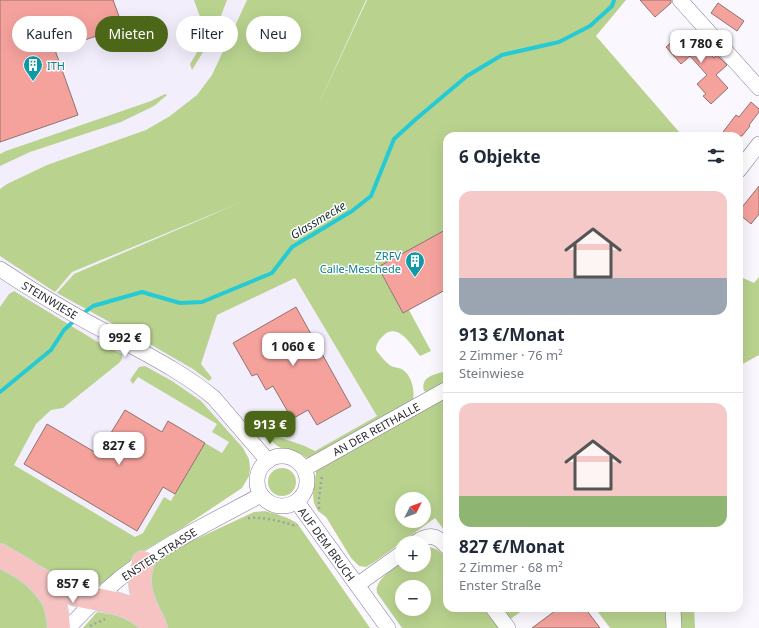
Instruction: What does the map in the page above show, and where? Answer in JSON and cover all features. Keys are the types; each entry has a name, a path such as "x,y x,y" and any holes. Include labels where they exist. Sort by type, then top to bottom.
{"highway":[{"path":"0,555 32,575 61,590 76,595 118,604 136,611 144,616 156,628"},
{"path":"143,562 140,576 140,591 156,628"},
{"path":"32,575 52,598 57,612 59,628"}],"street":[{"path":"680,0 759,88"},
{"path":"743,165 759,144"},
{"name":"STEINWIESE","path":"0,269 89,323 174,370 207,392 223,408 268,461"},
{"name":"AN DER REITHALLE","path":"304,470 443,391"},
{"path":"281,456 290,458 297,461 304,470 307,481 306,489 297,502 290,505 282,507 274,505 261,495 257,487 257,478 260,470 265,463 273,458 281,456"},
{"name":"ENSTER STRASSE","path":"68,628 119,579 143,562 186,535 261,495"},
{"name":"AUF DEM BRUCH","path":"297,502 388,628"},
{"path":"431,537 438,538 443,543"},
{"name":"AUF DEM BRUCH","path":"357,585 395,558"},
{"path":"496,612 508,628"},
{"path":"673,612 674,628"}],"path":[{"path":"243,519 259,517 276,519 296,526 320,509 319,499 324,458"},
{"path":"86,628 108,618 115,611 118,604"}],"shaded area":[{"path":"0,0 367,0 287,171 389,410 315,451 268,433 265,434 243,448 249,459 250,468 249,476 242,488 185,526 142,552 102,583 0,546"}],"green space":[{"path":"194,0 227,0 221,16 200,16"},
{"path":"247,0 366,0 315,112 367,0 626,0 596,36 679,132 443,132 443,231 378,268 403,313 409,310 431,351 420,356 409,341 394,331 383,336 377,344 376,350 391,366 400,368 409,376 414,393 413,401 313,460 292,450 281,448 276,445 248,418 253,413 272,430 270,434 315,451 377,416 295,278 217,315 201,364 212,378 209,381 193,369 155,347 57,293 74,274 242,202 72,272 55,292 0,256 0,189 7,184 47,165 146,130 170,116 197,95 212,75 223,52 238,52 238,19"},
{"path":"197,52 203,52 192,70 190,64"},
{"path":"165,94 167,95 154,106 121,122 30,152 0,166 0,154 6,151 151,101"},
{"path":"759,277 759,355 743,364 743,278 754,283"},
{"path":"14,291 96,341 122,354 122,359 63,408 51,410 36,424 14,465 135,537 143,533 164,497 171,501 205,443 222,453 229,442 212,432 217,424 138,377 133,384 130,380 139,367 145,366 172,381 201,401 243,448 249,459 249,476 242,488 185,526 142,552 102,583 90,590 75,589 0,546 0,307 9,294"},
{"path":"443,372 443,386 427,392 424,391 424,382 430,376"},
{"path":"443,397 443,529 435,518 431,521 431,492 395,492 395,528 421,528 410,536 395,536 395,547 366,567 359,566 351,558 326,517 318,511 314,503 313,495 316,472 319,467"},
{"path":"282,468 292,472 296,482 292,492 282,496 272,492 268,482 272,472"},
{"path":"265,511 282,516 297,523 370,628 164,628 146,581 149,570 156,562 179,547 254,512"},
{"path":"431,547 436,549 443,555 443,612 487,612 499,628 402,628 377,593 379,583 384,576 395,567 395,572 431,572"},
{"path":"0,563 28,580 50,607 50,628 0,628"},
{"path":"97,612 110,614 124,613 144,628 83,628"},
{"path":"504,612 520,612 509,620"},
{"path":"598,612 694,612 695,628 610,628"}],"building":[{"name":"ITH","path":"0,0 113,0 119,16 95,16 95,36 87,39 87,16 12,16 12,52 56,52 78,115 0,142"},
{"path":"640,0 671,0 671,3 655,17"},
{"path":"718,3 744,21 737,31 711,13"},
{"path":"686,31 714,58 717,55 727,65 716,75 728,88 711,104 703,96 706,94 697,84 707,75 690,56 681,64 666,47 679,35 680,36"},
{"path":"751,102 759,109 759,112 743,135 743,132 723,132 736,115 739,117"},
{"path":"759,186 759,214 751,224 743,217 743,206"},
{"name":"ZRFV Calle-Meschede","path":"443,231 443,291 403,313 378,267"},
{"path":"296,307 351,406 317,425 308,410 292,419 273,386 266,390 257,374 252,376 233,343"},
{"path":"125,410 162,432 168,421 205,443 175,494 163,487 137,531 24,464 47,424 98,454"},
{"path":"554,612 588,612 600,628 532,628"}],"waterway":[{"name":"Glassmecke","path":"81,315 93,306 142,292 180,303 202,302 272,273 292,247 352,211 371,196 394,139 467,76 502,55 559,42 590,26 612,6 614,0"},
{"name":"Glassmecke","path":"0,392 51,350 64,330 76,319"}],"place":[{"name":"ITH","path":"33,82"},
{"name":"ZRFV Calle-Meschede","path":"415,278"}]}
